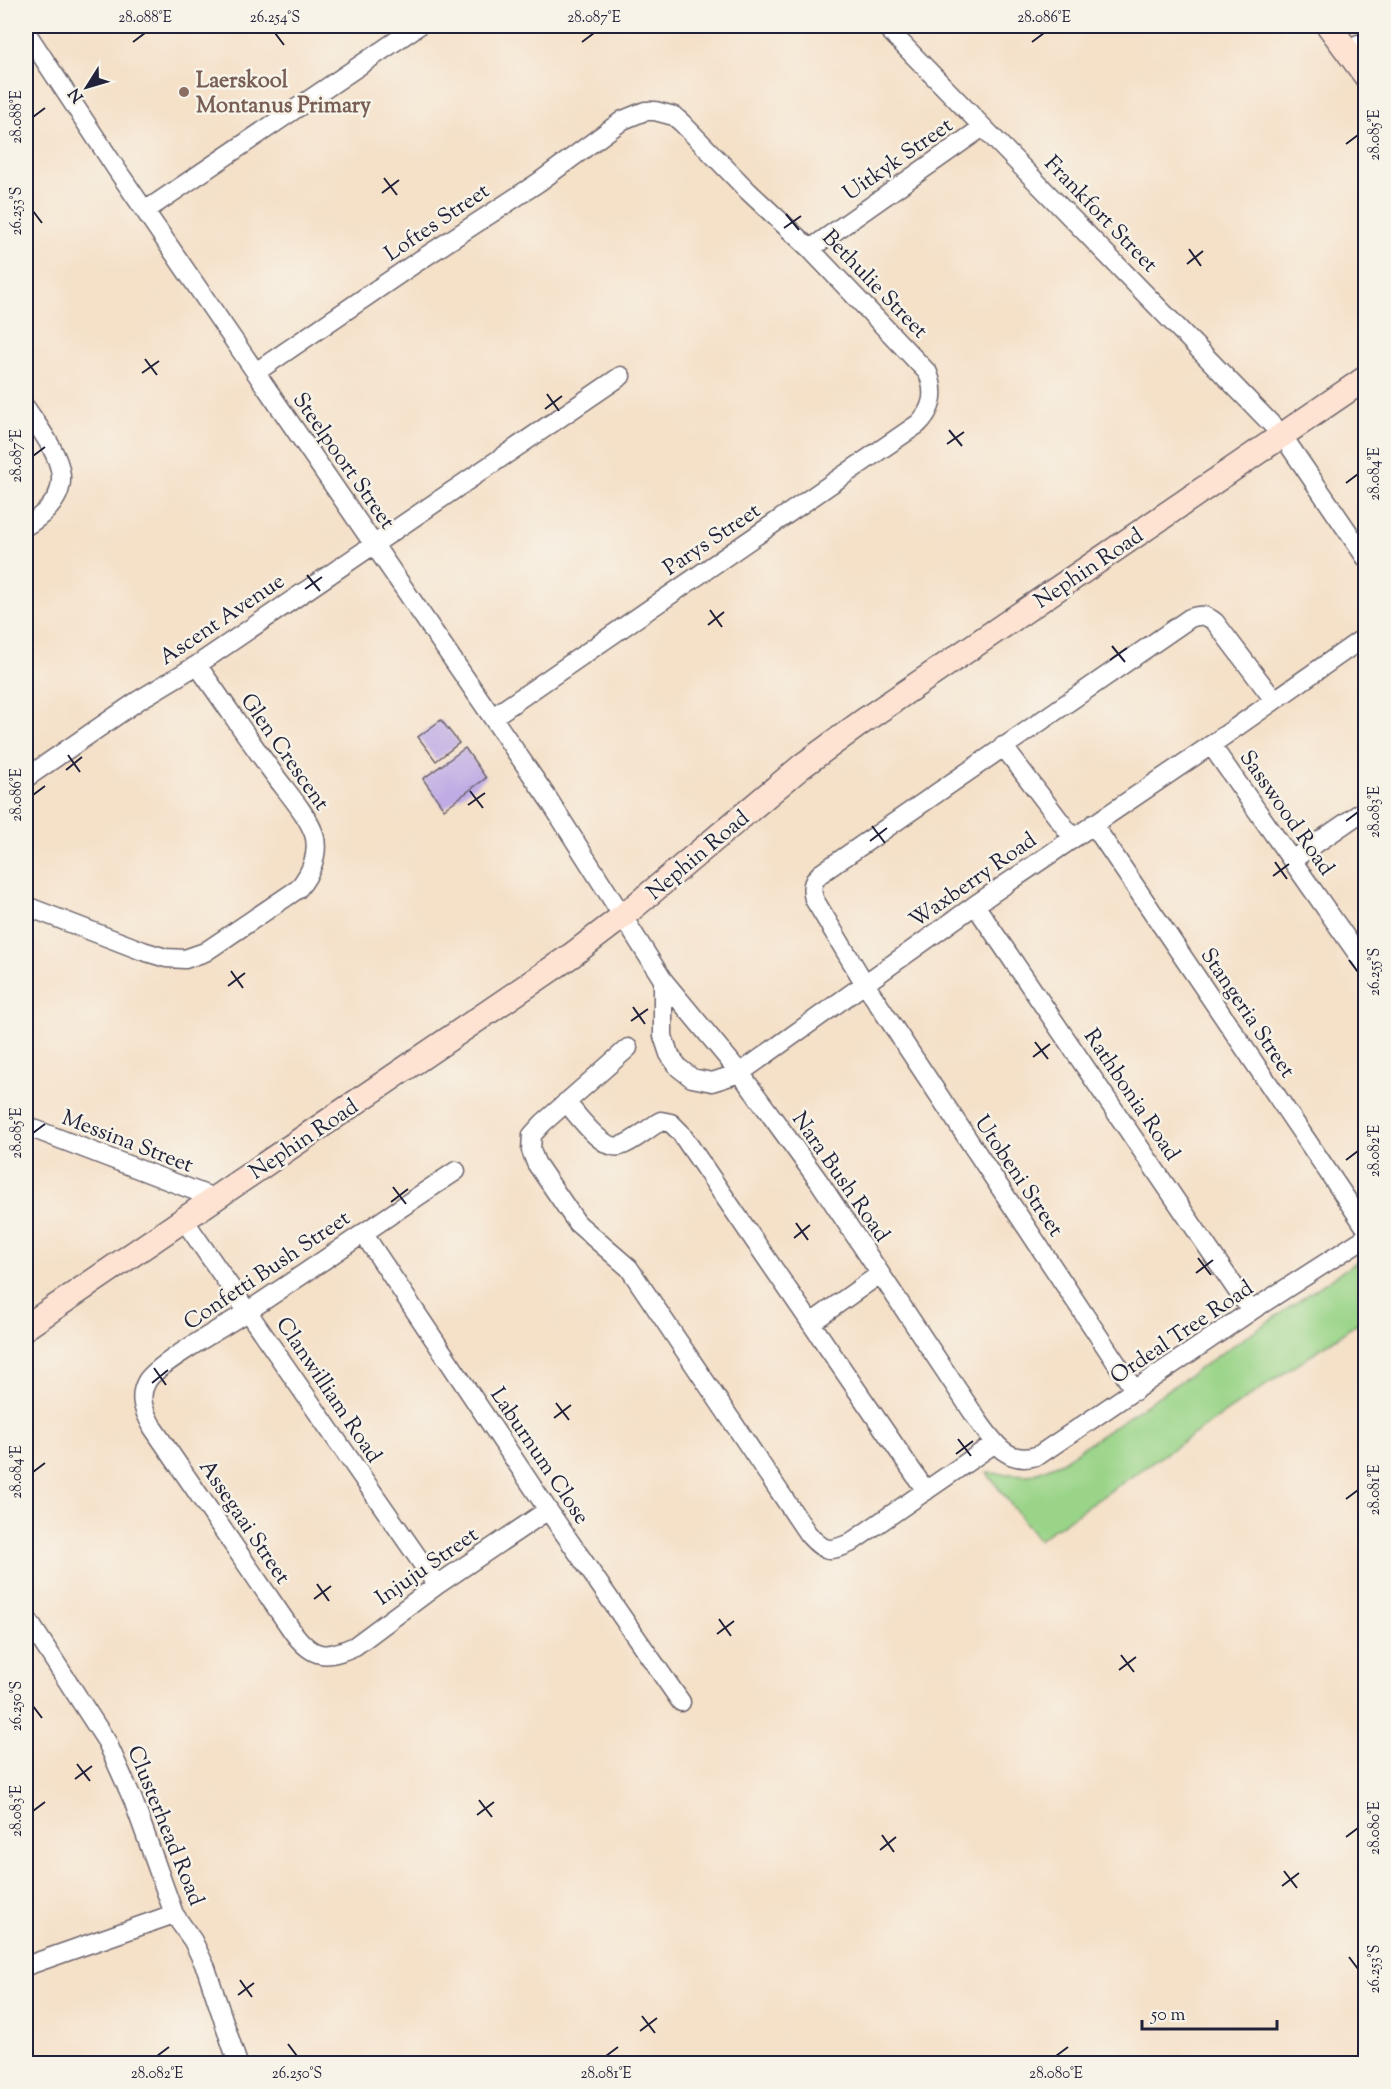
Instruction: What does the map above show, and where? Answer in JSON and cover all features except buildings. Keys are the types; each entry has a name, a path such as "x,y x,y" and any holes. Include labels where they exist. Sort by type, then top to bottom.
{"street":[{"path":"146,211 418,26"},
{"name":"Frankfort Street","path":"885,26 1282,435 1365,558"},
{"path":"1329,26 1365,76"},
{"name":"Steelpoort Street","path":"26,32 31,52 146,211 493,717 623,916"},
{"name":"Bethulie Street","path":"645,111 665,113 674,116 682,123 922,364 932,382"},
{"name":"Loftes Street","path":"256,372 539,182 623,120 645,111"},
{"name":"Uitkyk Street","path":"810,249 983,127"},
{"name":"Ascent Avenue","path":"26,778 139,700 197,665 621,376"},
{"name":"Nephin Road","path":"26,1327 572,955 623,916 802,766 862,722 1365,378"},
{"name":"Parys Street","path":"493,717 918,424 930,408 933,399 932,382"},
{"path":"26,408 58,458 61,484 58,495 51,505 26,526"},
{"path":"1073,838 1004,746 1190,618 1199,615 1208,616 1215,622 1275,700"},
{"name":"Waxberry Road","path":"663,980 663,1036 669,1054 679,1068 692,1078 712,1082 740,1073 975,905 1211,745 1365,636"},
{"name":"Glen Crescent","path":"26,906 155,955 185,959 205,952 298,890 313,861 314,835 294,802 197,665"},
{"name":"Sasswood Road","path":"1211,745 1365,966"},
{"name":"Utobeni Street","path":"1004,746 820,874 814,881 812,890 814,899 865,984 1135,1391"},
{"path":"1292,860 1365,808"},
{"name":"Stangeria Street","path":"1093,824 1365,1228"},
{"name":"Rathbonia Road","path":"975,905 1251,1311"},
{"name":"Nara Bush Road","path":"623,916 663,980 740,1073 818,1180 979,1422 995,1443 1009,1455 1021,1459"},
{"path":"628,1048 543,1123 532,1135 531,1150 536,1163 577,1223 629,1268 808,1534 818,1545 827,1550 850,1543 995,1443"},
{"path":"567,1102 602,1141 611,1146 619,1146 661,1121 671,1123 680,1132 926,1491"},
{"name":"Messina Street","path":"26,1126 214,1198"},
{"name":"Confetti Bush Street","path":"153,1428 142,1402 142,1394 149,1377 456,1171"},
{"name":"Clanwilliam Road","path":"184,1220 437,1585"},
{"name":"Laburnum Close","path":"363,1233 548,1510 681,1701"},
{"name":"Ordeal Tree Road","path":"1021,1459 1039,1455 1251,1311 1365,1237"},
{"path":"811,1323 880,1274"},
{"name":"Assegaai Street","path":"153,1428 302,1644 314,1653 329,1655"},
{"name":"Injuju Street","path":"329,1655 356,1646 437,1585 548,1510"},
{"name":"Clusterhead Road","path":"26,1617 107,1742 133,1800 174,1914 194,1941 206,1968 238,2064"},
{"path":"26,1966 174,1914"}],"green space":[{"path":"1365,1256 1365,1318 1038,1540 987,1473 1030,1475 1060,1463"}],"place":[{"name":"Laerskool Montanus Primary","path":"184,92"}]}
